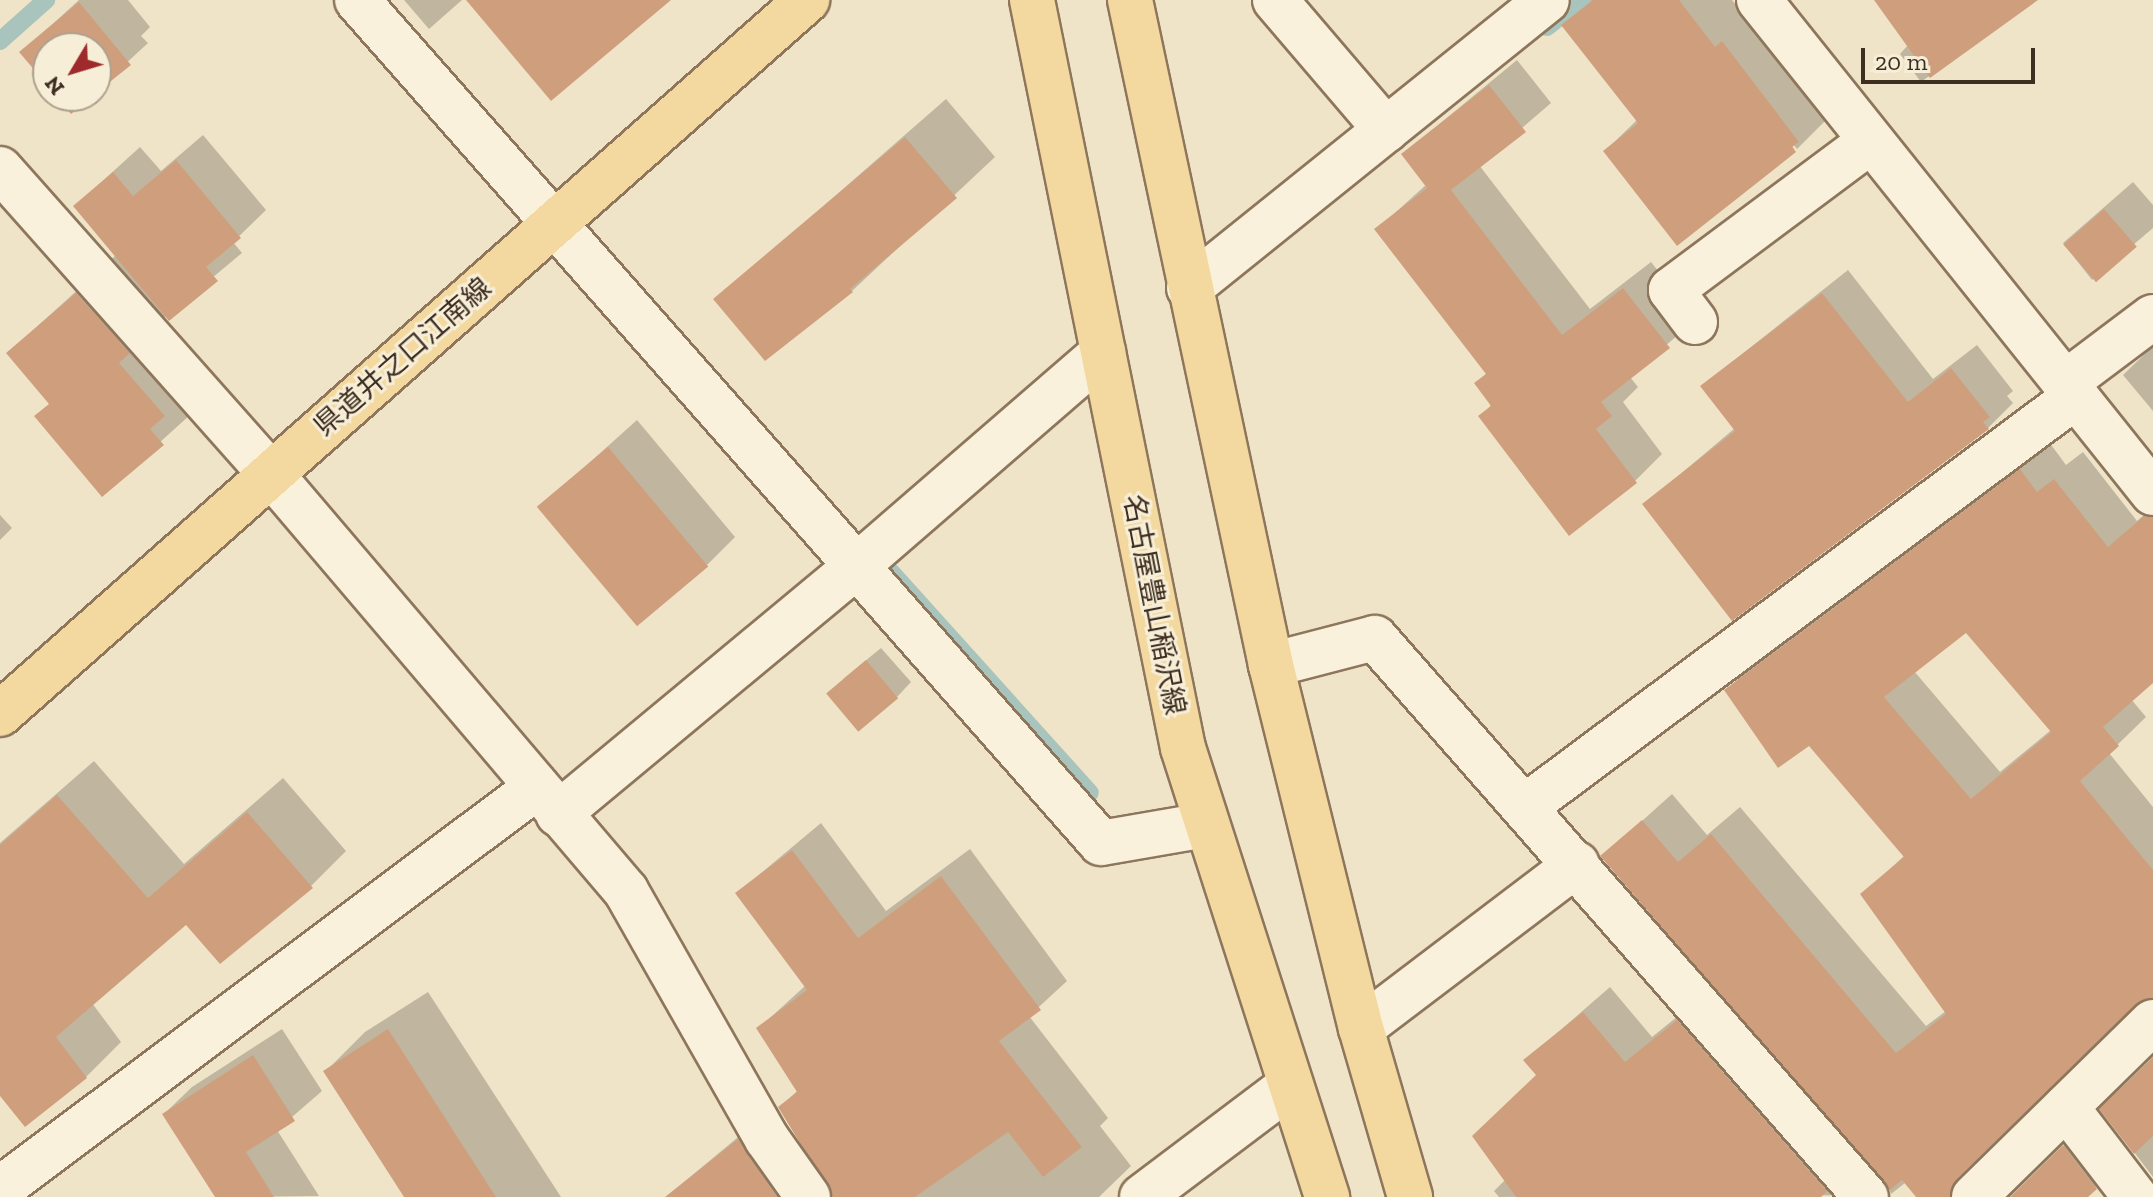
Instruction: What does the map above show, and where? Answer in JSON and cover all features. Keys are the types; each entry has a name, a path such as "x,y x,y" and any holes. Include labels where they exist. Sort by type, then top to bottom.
{"main road":[{"name":"県道井之口江南線","path":"0,714 807,0"},
{"name":"名古屋豊山稲沢線","path":"1032,0 1180,733 1205,825 1288,1087 1327,1197"},
{"path":"1130,0 1271,665 1361,1028 1410,1197"}],"street":[{"path":"357,0 859,564 1101,843 1205,825"},
{"path":"1275,0 1386,130"},
{"path":"1189,288 1547,0"},
{"path":"1759,0 2153,493"},
{"path":"1695,322 1671,290 1871,141"},
{"path":"0,169 271,474 626,891 767,1139 808,1197"},
{"path":"1526,806 2070,389 2153,317"},
{"path":"0,1189 547,800 859,564 1103,353"},
{"path":"1271,665 1375,638 1577,864 1866,1197"},
{"path":"1361,1028 1577,864"},
{"path":"1974,1197 2153,1022"},
{"path":"1142,1197 1288,1087"},
{"path":"2066,1107 2135,1197"}],"building":[{"path":"466,0 671,0 551,101"},
{"path":"1593,0 1679,0 1715,47 1722,41 1799,142 1792,147 1796,152 1677,246 1603,151 1638,123 1561,25"},
{"path":"1874,0 2038,0 1930,78"},
{"path":"79,2 104,32 43,32"},
{"path":"32,41 32,67 19,52"},
{"path":"112,42 131,65 112,80"},
{"path":"1489,85 1526,132 1451,190 1562,335 1623,288 1670,348 1601,402 1612,416 1596,429 1637,483 1569,536 1478,416 1491,406 1474,383 1486,374 1374,229 1427,188 1401,154"},
{"path":"905,137 957,198 850,289 853,292 765,361 713,299"},
{"path":"176,160 241,238 206,267 218,281 169,321 73,206 113,172 133,196"},
{"path":"2104,209 2137,247 2096,282 2063,244"},
{"path":"76,293 130,353 119,363 165,416 150,429 164,445 102,497 34,416 49,404 6,353"},
{"path":"1822,293 1908,402 1951,368 1990,417 1983,422 1989,429 1732,621 1642,504 1735,431 1700,386"},
{"path":"608,447 708,567 637,626 537,507"},
{"path":"2020,469 2037,492 2054,479 2108,547 2144,516 2153,517 2153,683 2103,727 2119,746 2080,781 2153,870 2153,998 2136,1004 1957,1179 1950,1197 1916,1197 1902,1180 1890,1190 1600,856 1642,820 1678,862 1711,834 1896,1053 1946,1014 1860,894 1904,857 1809,746 1778,768 1724,690","holes":["1966,633 2051,732 1971,799 1884,697"]},
{"path":"866,660 898,698 858,732 826,693"},
{"path":"57,795 148,898 247,812 313,888 220,964 186,925 56,1037 87,1078 25,1127 0,1096 0,845"},
{"path":"792,850 858,938 941,876 1041,1010 999,1041 1082,1147 1043,1177 1008,1132 915,1197 833,1197 778,1107 797,1092 756,1028 807,990 735,893"},
{"path":"1583,1012 1625,1062 1677,1020 1827,1191 1821,1197 1516,1197 1472,1136 1536,1075 1523,1060"},
{"path":"388,1029 496,1197 404,1197 323,1071"},
{"path":"253,1055 295,1121 246,1152 274,1197 215,1197 162,1114"},
{"path":"2153,1057 2153,1136 2134,1154 2099,1109"},
{"path":"738,1139 777,1197 665,1197"},
{"path":"2063,1145 2097,1189 2088,1197 2010,1197"}],"waterway":[{"path":"0,41 46,0"},
{"path":"1547,27 1581,0"},
{"path":"891,572 1090,793"}]}
